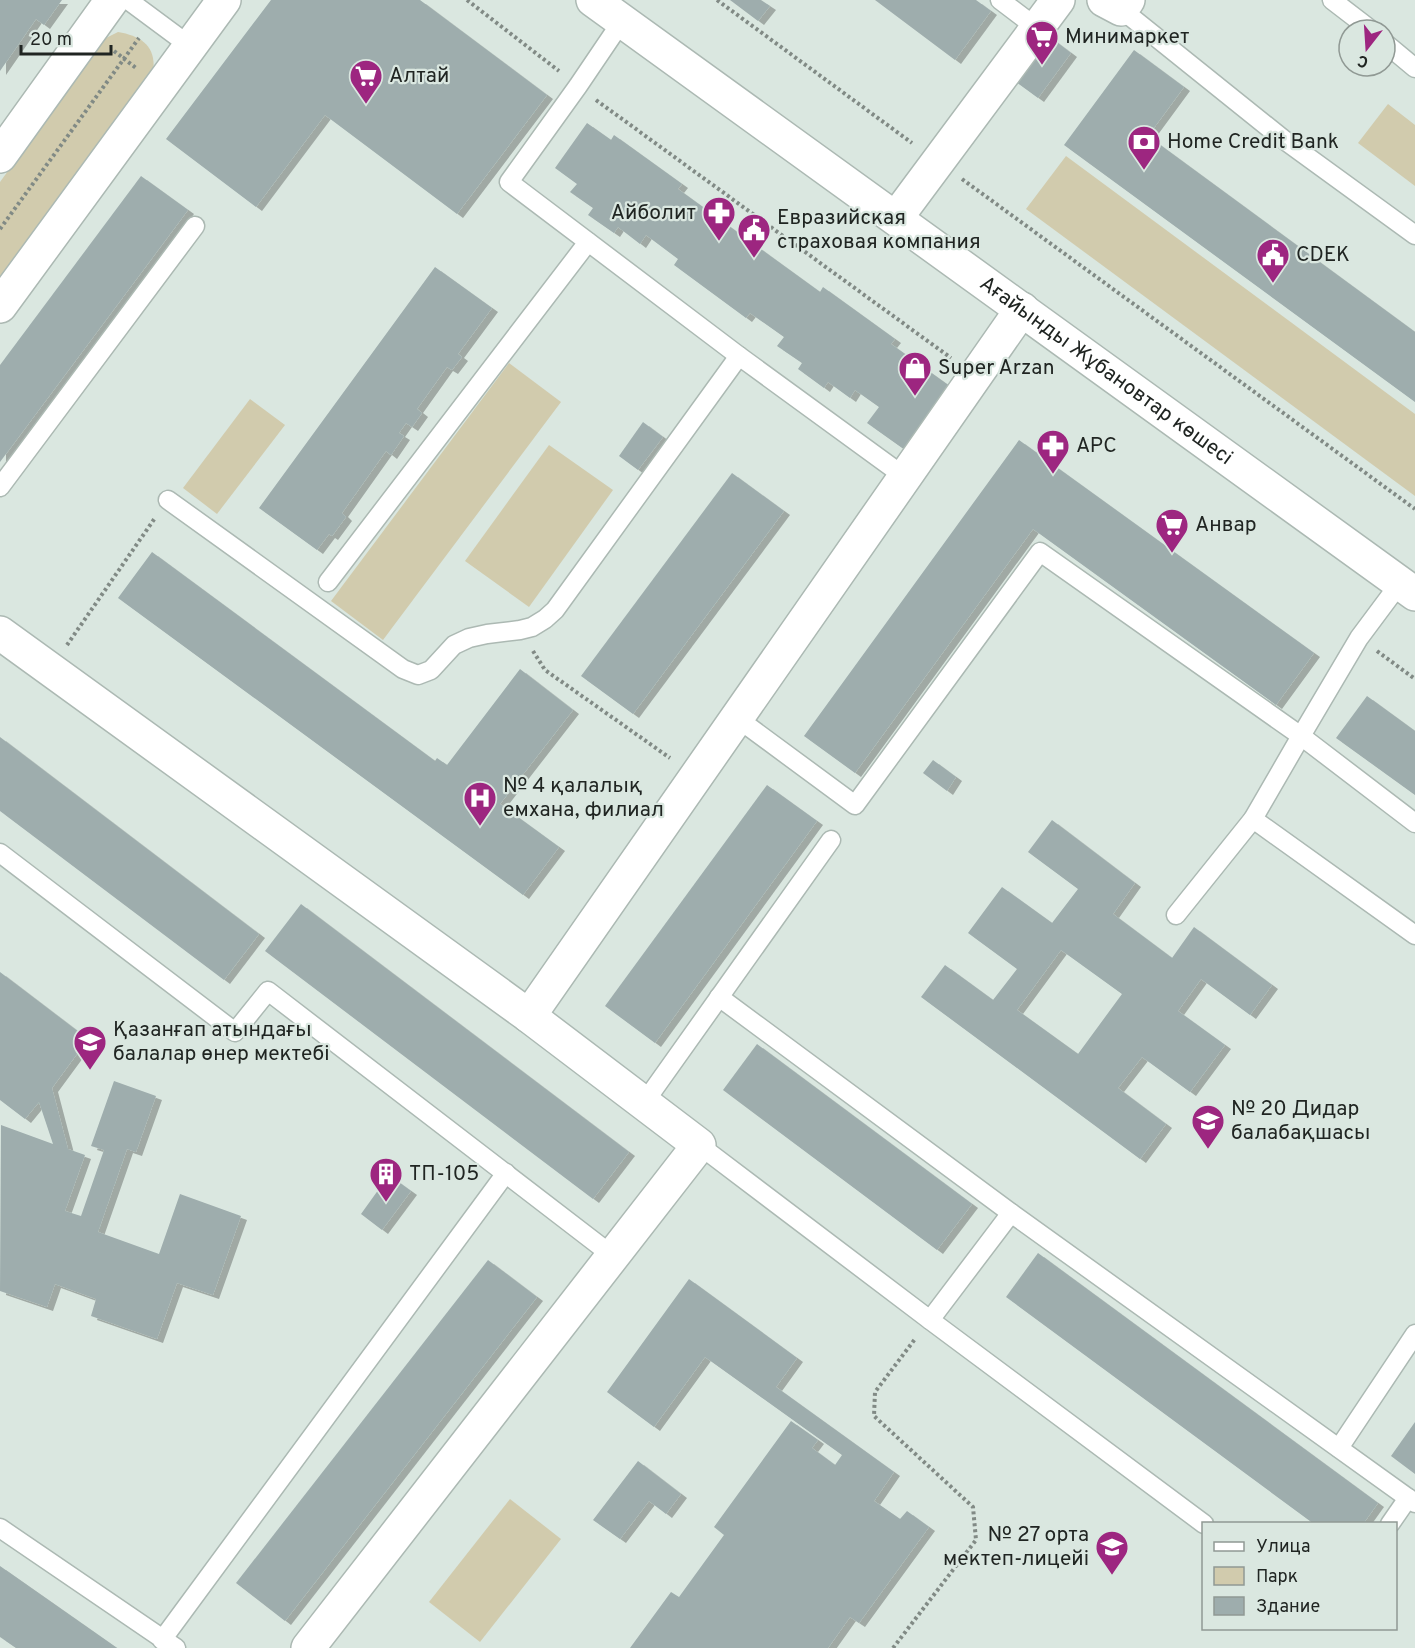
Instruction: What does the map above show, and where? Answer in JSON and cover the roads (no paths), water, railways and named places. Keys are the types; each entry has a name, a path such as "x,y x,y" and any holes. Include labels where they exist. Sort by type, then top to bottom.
{"street":[{"path":"0,156 112,0"},
{"path":"0,306 224,0"},
{"name":"Ағайынды Жұбановтар көшесі","path":"593,0 1407,588"},
{"path":"896,218 1058,0"},
{"path":"529,1016 1022,309"},
{"path":"0,633 529,1016 699,1145 308,1648"}],"lane":[{"path":"128,0 190,46"},
{"path":"1000,0 1036,28"},
{"path":"1332,0 1355,18"},
{"path":"1118,3 1283,139 1415,235"},
{"path":"622,21 509,182 739,356 905,477"},
{"path":"1397,53 1415,68"},
{"path":"0,488 195,226"},
{"path":"328,582 588,242"},
{"path":"168,500 403,669 418,675 431,670 454,645 469,638 532,627 555,610 739,356"},
{"path":"737,718 855,806 1040,552 1300,736 1415,823"},
{"path":"1176,915 1253,819 1359,638 1407,588"},
{"path":"1253,819 1415,935"},
{"path":"644,1103 831,840"},
{"path":"0,853 235,1032 268,991 613,1256"},
{"path":"719,997 1011,1213 1412,1501 1392,1522"},
{"path":"699,1145 1202,1523"},
{"path":"0,1528 169,1644 506,1173"},
{"path":"930,1320 1011,1213"},
{"path":"1339,1448 1415,1334"}],"place":[{"name":"Минимаркет","path":"1042,66"},
{"name":"Алтай","path":"366,105"},
{"name":"Home Credit Bank","path":"1144,171"},
{"name":"Айболит","path":"719,242"},
{"name":"Евразийская страховая компания","path":"754,259"},
{"name":"CDEK","path":"1273,284"},
{"name":"Super Arzan","path":"915,397"},
{"name":"АРС","path":"1053,475"},
{"name":"Анвар","path":"1172,554"},
{"name":"№ 4 қалалық емхана, филиал","path":"480,827"},
{"name":"Қазанғап атындағы балалар өнер мектебі","path":"90,1071"},
{"name":"№ 20 Дидар балабақшасы","path":"1208,1150"},
{"name":"ТП-105","path":"386,1203"},
{"name":"№ 27 орта мектеп-лицейі","path":"1112,1576"}]}
